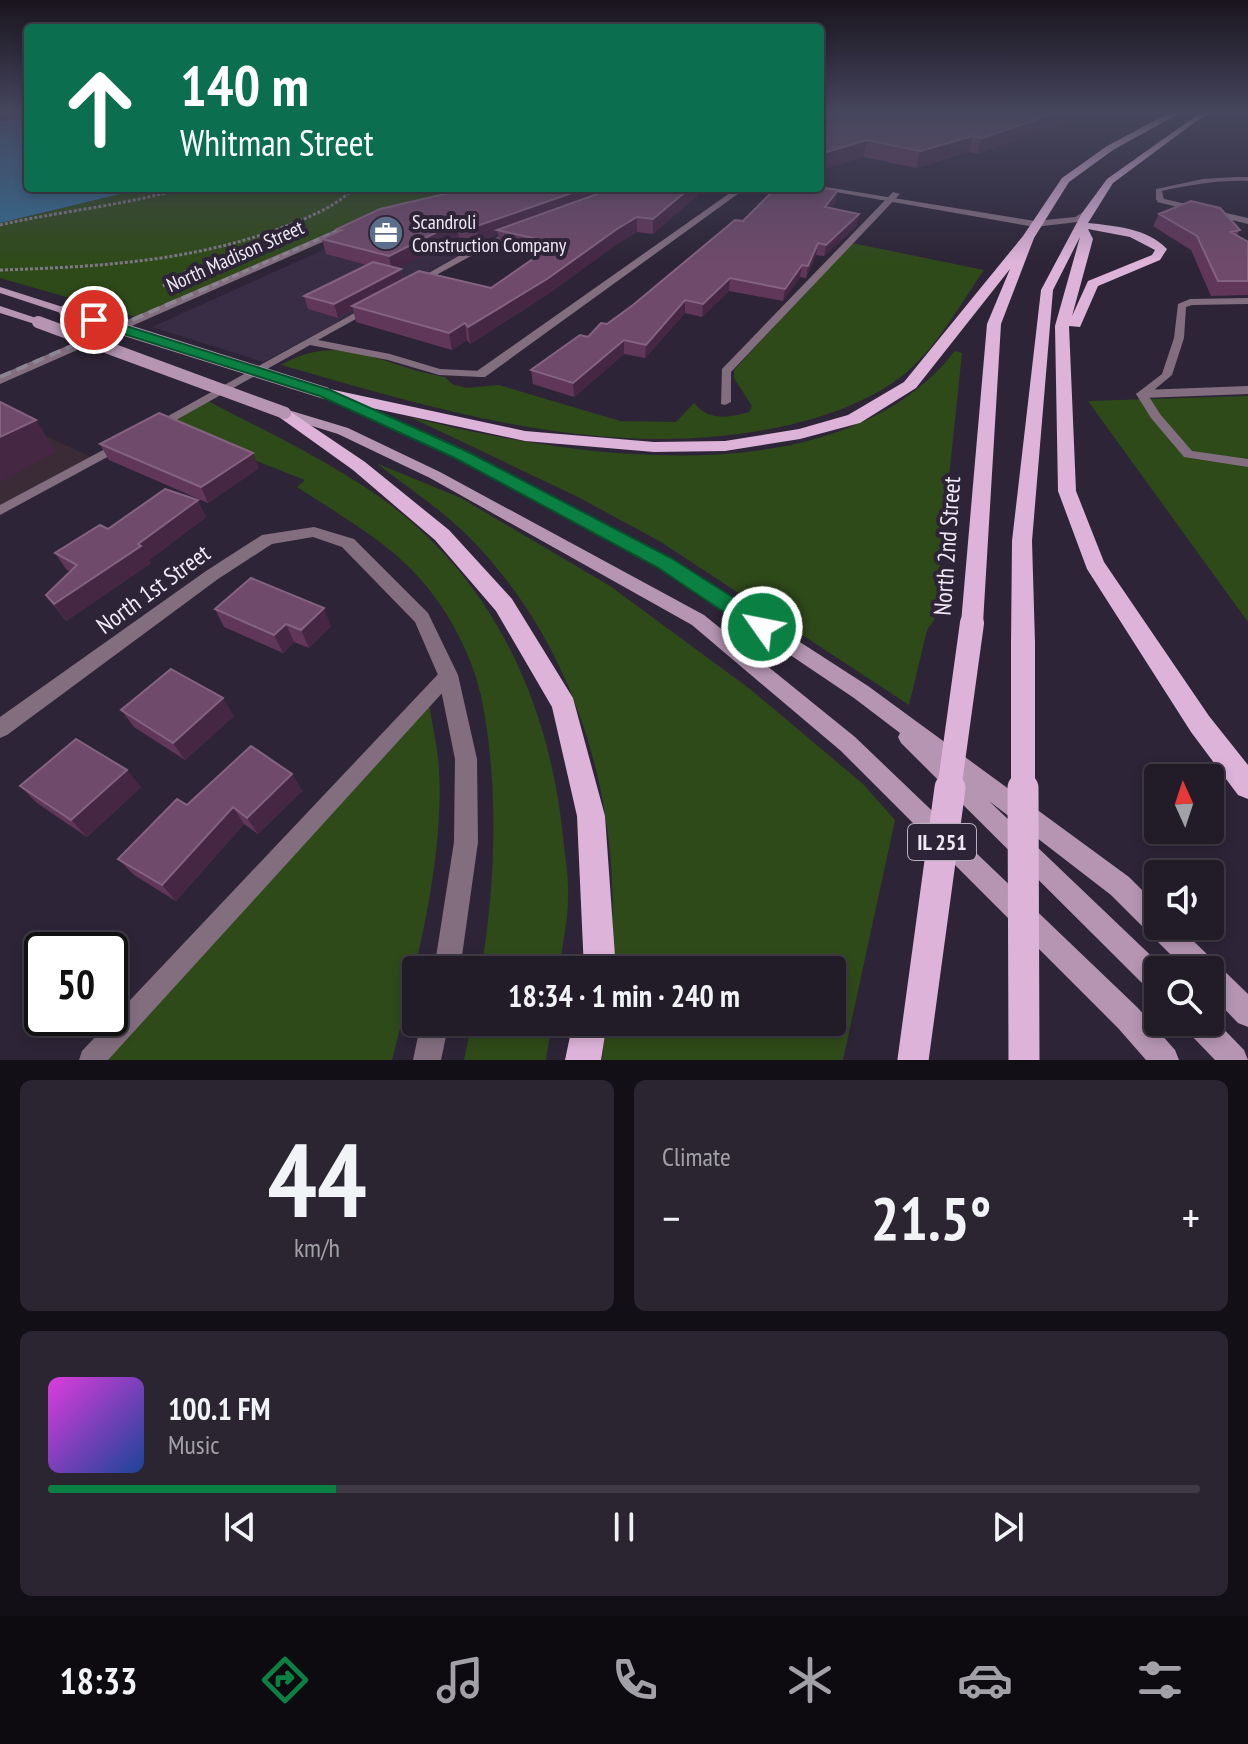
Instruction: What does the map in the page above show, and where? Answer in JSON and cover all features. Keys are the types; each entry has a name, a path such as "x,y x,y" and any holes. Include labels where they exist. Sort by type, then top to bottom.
{"main road":[{"name":"North 2nd Street","path":"913,1060 972,623 994,324 1033,227 1065,180 1090,162"},
{"path":"1024,1060 1022,541 1047,290 1084,219 1110,181 1135,162"},
{"path":"1084,219 1087,239 1062,326 1067,491 1094,564 1200,724 1248,786"},
{"path":"1064,353 1093,284 1161,253 1159,246 1144,238 1084,219"},
{"path":"0,290 325,393 525,436 654,447 725,446 800,434 854,419 910,385 1033,227"},
{"path":"0,309 285,413 343,431 435,475 698,620 848,744 1128,1018 1165,1060"},
{"path":"325,393 461,455 664,562 861,692 1120,886 1144,910"},
{"path":"285,413 359,466 442,535 504,605 564,705 591,816 599,956"},
{"path":"861,692 1144,967"},
{"path":"1174,940 1191,956"},
{"path":"1224,989 1248,1013"},
{"path":"583,1060 587,1036"},
{"path":"1211,1036 1234,1060"}],"street":[{"path":"824,182 1033,227 1084,219"},
{"path":"824,189 892,197"},
{"path":"481,374 736,192"},
{"path":"1160,200 1248,221"},
{"name":"North Madison Street","path":"0,380 369,219"},
{"path":"1142,394 1248,390"},
{"name":"North 1st Street","path":"0,729 212,575 268,539 314,532 348,543 422,618 448,675"},
{"path":"448,675 466,759 466,842 449,956"},
{"path":"427,1060 432,1036"}],"lane":[{"path":"1160,200 1158,190 1199,180 1248,179"},
{"path":"725,402 726,371 892,197"},
{"path":"410,286 488,243 527,229"},
{"path":"149,429 384,300"},
{"path":"1248,301 1190,302 1181,306 1179,338 1167,375 1142,394 1155,416 1188,454 1248,463"},
{"path":"311,342 368,352 439,372 481,374"},
{"path":"0,511 136,437"},
{"path":"91,1060 448,675"}],"path":[{"path":"0,225 39,216 132,203 170,192"},
{"path":"0,270 110,266 223,248 267,235 317,213 348,192"}],"shaded area":[{"path":"410,216 496,235 264,362 152,327 381,224"},
{"path":"0,415 91,457 0,507"}],"green space":[{"path":"128,192 474,192 409,206 136,317 0,278 0,223"},
{"path":"852,243 984,270 934,343 898,379 839,410 775,428 712,437 650,439 587,435 464,414 281,365 303,355 344,351 445,377 452,384 466,388 499,385 620,421 676,422 694,403 706,413 734,416 749,412 752,406 734,378 734,370"},
{"path":"955,351 962,353 934,620 927,630 909,705 661,542 578,497 410,417 546,445 622,453 699,455 773,448 843,430 905,398"},
{"path":"1248,396 1248,622 1088,401"},
{"path":"208,401 323,461 367,488 426,535 459,571 511,651 545,741 556,788 566,860 567,916 561,956 483,956 490,903 493,833 487,729 481,696 466,650 451,621 423,582 395,554 364,530 297,487 305,480 165,425"},
{"path":"376,463 461,498 610,586 750,689 863,784 895,820 843,1060 602,1060 604,1036 846,1036 846,956 611,956 613,911 610,851 601,792 586,735 566,680 539,628 506,579 466,534"},
{"path":"429,703 439,770 437,842 417,956 402,956 402,1021 392,1060 106,1060"},
{"path":"469,1036 550,1036 546,1060 464,1060"}],"water":[{"path":"0,162 24,162 24,192 128,192 0,223"}],"building":[{"path":"824,188 838,190 825,207 859,214 826,245 818,243 808,266 802,265 785,289 730,278 703,304 685,300 646,345 624,340 573,383 531,370 580,335 588,337 601,323 607,324 735,220 743,221 772,192 824,192"},
{"path":"454,192 575,192 477,226 457,222 389,256 322,239 380,209"},
{"path":"603,192 685,192 653,219 637,217 547,279 468,327 465,323 449,333 352,306 419,271 491,288 556,243 497,230"},
{"path":"1191,201 1220,208 1240,230 1231,232 1248,242 1248,281 1218,281 1197,236 1159,214"},
{"path":"373,262 401,269 334,304 304,296"},
{"path":"0,402 36,420 0,437"},
{"path":"159,413 253,453 201,487 100,444"},
{"path":"165,489 198,500 138,544 141,546 54,604 46,595 77,565 55,553 100,525 108,529"},
{"path":"251,578 324,608 301,630 286,624 274,635 215,609"},
{"path":"171,669 223,698 173,743 121,710"},
{"path":"76,739 127,770 71,820 20,786"},
{"path":"251,746 292,774 247,818 233,807 162,885 118,859 177,799 187,805"}],"railway":[{"path":"202,290 356,223"},
{"path":"0,377 206,288"}],"place":[{"name":"Scandroli Construction Company","path":"386,233"}],"route":[{"path":"94,320 325,393 461,455 664,562 762,627"}]}
